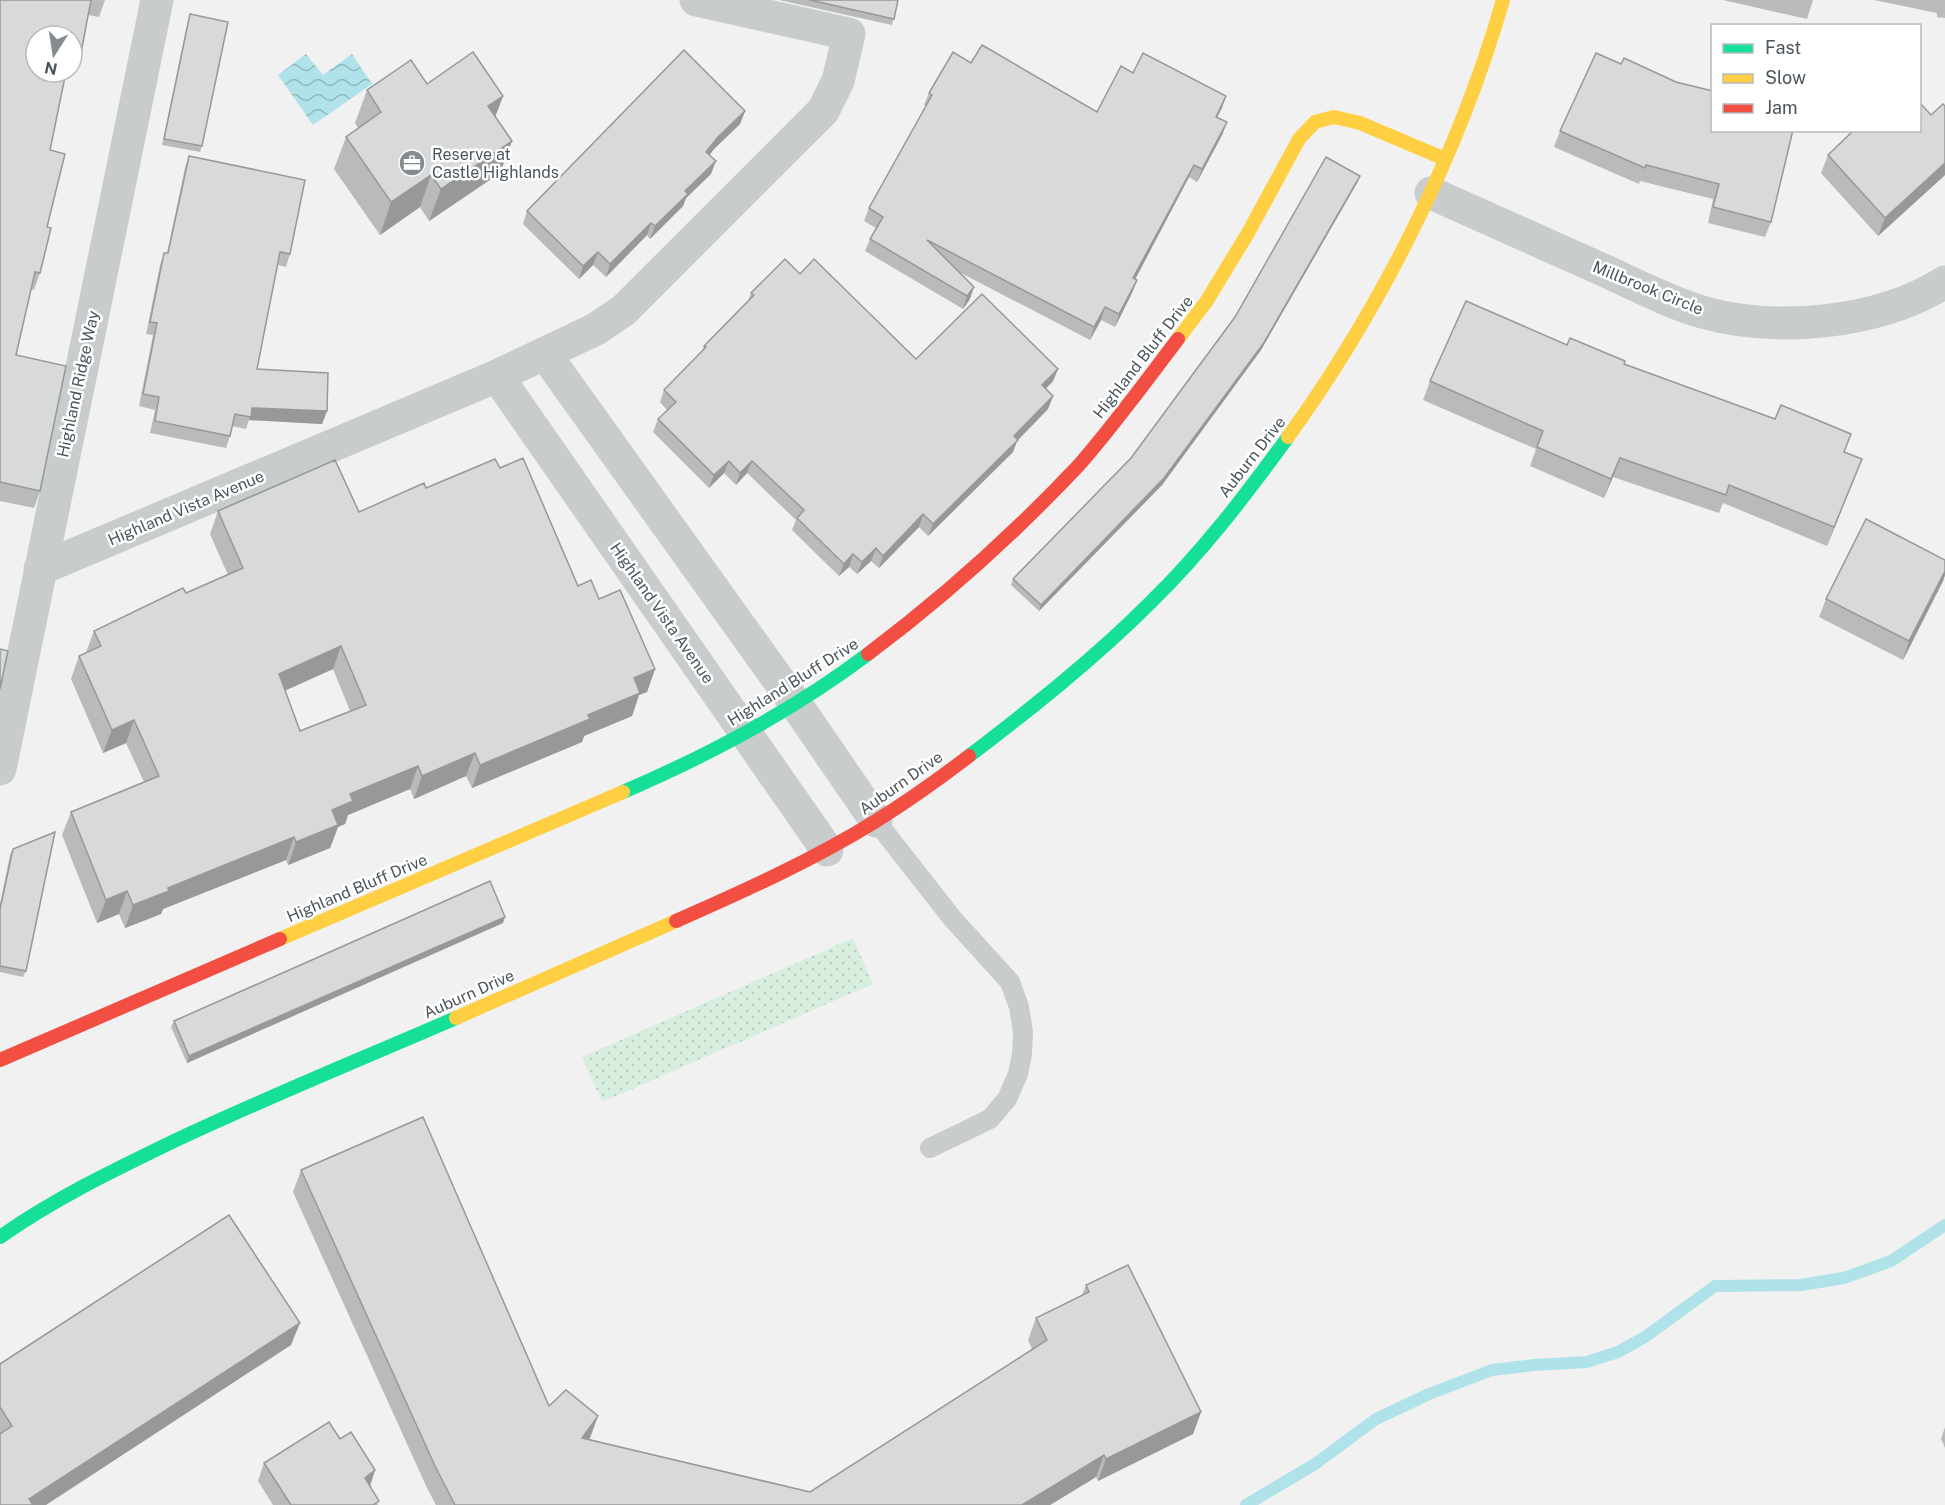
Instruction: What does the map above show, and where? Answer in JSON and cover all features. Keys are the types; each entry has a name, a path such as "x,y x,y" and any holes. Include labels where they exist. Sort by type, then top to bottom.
{"street":[{"name":"Highland Ridge Way","path":"0,769 157,0"},
{"name":"Highland Vista Avenue","path":"40,569 497,376 596,328 624,310 823,111 838,81 849,34 696,0"},
{"name":"Auburn Drive","path":"0,1237 51,1204 106,1174 200,1129 563,972 735,895 827,850 899,807 1067,680 1152,600 1223,522 1293,433 1383,285 1431,193 1475,88 1503,0"},
{"name":"Highland Bluff Drive","path":"0,1060 681,767 746,732 843,674 975,568 1079,464 1124,410 1206,302 1248,233 1299,139 1315,122 1334,117 1360,123 1445,159"},
{"name":"Millbrook Circle","path":"1431,193 1702,312 1745,320 1798,323 1843,320 1942,294"},
{"path":"544,354 795,703 876,821"},
{"name":"Highland Vista Avenue","path":"497,376 827,850"}],"lane":[{"path":"876,821 952,918 1010,982 1019,1007 1023,1032 1022,1054 1018,1074 1007,1099 990,1119 930,1148"}],"green space":[{"path":"853,938 873,984 602,1102 582,1057"}],"water":[{"path":"306,54 323,75 352,54 372,84 313,125 278,75"}],"building":[{"path":"0,0 91,0 84,37 84,24 24,24 24,84 64,84 50,150 65,154 47,227 51,228 40,273 35,272 16,355 66,366 40,491 0,482"},
{"path":"810,0 898,0 894,19"},
{"path":"190,14 228,22 202,146 164,139"},
{"path":"982,45 1097,112 1121,66 1133,73 1143,53 1226,96 1216,117 1227,122 1202,169 1194,165 1133,278 1137,280 1119,314 1105,307 1094,327 927,240 974,287 967,296 870,239 883,217 869,208 932,95 929,93 953,52 971,63"},
{"path":"684,50 745,111 706,152 716,161 685,191 688,194 655,226 651,223 610,264 598,252 583,266 527,211"},
{"name":"Reserve at Castle Highlands","path":"473,52 503,96 488,106 512,141 441,189 431,175 391,202 346,137 381,112 367,90 411,60 427,84"},
{"path":"1596,53 1621,64 1624,58 1676,82 1711,91 1711,132 1793,132 1771,222 1713,207 1719,184 1646,165 1645,168 1560,131"},
{"path":"1921,104 1931,115 1943,104 1945,106 1945,163 1885,218 1828,155 1852,132 1921,132"},
{"path":"189,156 305,180 290,254 280,252 257,369 328,373 327,411 252,408 251,417 235,414 230,436 155,421 159,397 143,394 157,323 150,322 164,253 168,253"},
{"path":"1326,157 1360,176 1263,344 1164,478 1041,605 1013,579 1131,458 1235,317"},
{"path":"785,259 800,274 814,259 916,359 982,294 1058,369 1042,385 1053,396 1014,436 1018,440 933,524 923,514 883,556 876,548 862,562 853,554 844,564 797,518 804,510 752,461 740,473 729,461 714,475 658,419 676,402 664,390 754,295 751,293"},
{"path":"1466,301 1567,345 1570,338 1625,361 1624,364 1775,419 1781,405 1851,434 1844,452 1862,459 1834,527 1729,485 1726,495 1620,458 1611,479 1537,447 1543,431 1430,381"},
{"path":"523,458 578,586 591,580 599,599 620,590 655,669 634,678 640,693 588,715 590,719 480,765 475,753 422,776 418,766 350,794 353,801 332,810 338,825 296,842 294,837 168,888 169,891 133,905 127,891 106,900 71,812 159,776 134,720 112,730 79,656 101,646 94,631 183,588 186,593 243,568 218,511 335,460 359,512 424,483 426,488 495,459 500,468","holes":["341,646 366,705 300,731 279,674"]},
{"path":"1866,519 1945,560 1945,571 1909,641 1826,599"},
{"path":"0,649 8,651 0,689"},
{"path":"55,832 26,971 0,966 0,909 13,849"},
{"path":"490,881 505,917 189,1056 174,1021"},
{"path":"423,1117 549,1406 566,1390 598,1416 582,1438 810,1492 1047,1340 1036,1318 1089,1292 1086,1285 1128,1265 1201,1412 1106,1459 1104,1455 1022,1505 455,1505 435,1466 301,1170"},
{"path":"229,1215 300,1323 29,1499 33,1505 0,1505 0,1434 12,1426 0,1407 0,1364"},
{"path":"329,1422 340,1439 351,1432 375,1470 365,1478 379,1501 373,1505 291,1505 264,1463"}],"waterway":[{"path":"1246,1505 1315,1464 1376,1419 1429,1394 1492,1370 1587,1362 1618,1352 1645,1337 1715,1286 1801,1285 1844,1278 1891,1261 1945,1225"}],"traffic: fast":[{"path":"969,756 1063,682 1151,602 1223,522 1288,437"},
{"path":"623,792 687,763 781,713 868,654"},
{"path":"0,1237 62,1198 172,1142 456,1018"}],"traffic: slow":[{"path":"1288,437 1355,336 1414,228 1464,115 1503,0"},
{"path":"1178,339 1206,302 1248,233 1299,139 1315,122 1334,117 1360,123 1445,159"},
{"path":"280,939 623,792"},
{"path":"456,1018 676,921"}],"traffic: jam":[{"path":"868,654 951,587 1054,491 1105,434 1178,339"},
{"path":"676,921 828,849 912,798 969,756"},
{"path":"0,1060 280,939"}],"place":[{"name":"Reserve at Castle Highlands","path":"412,163"}]}
